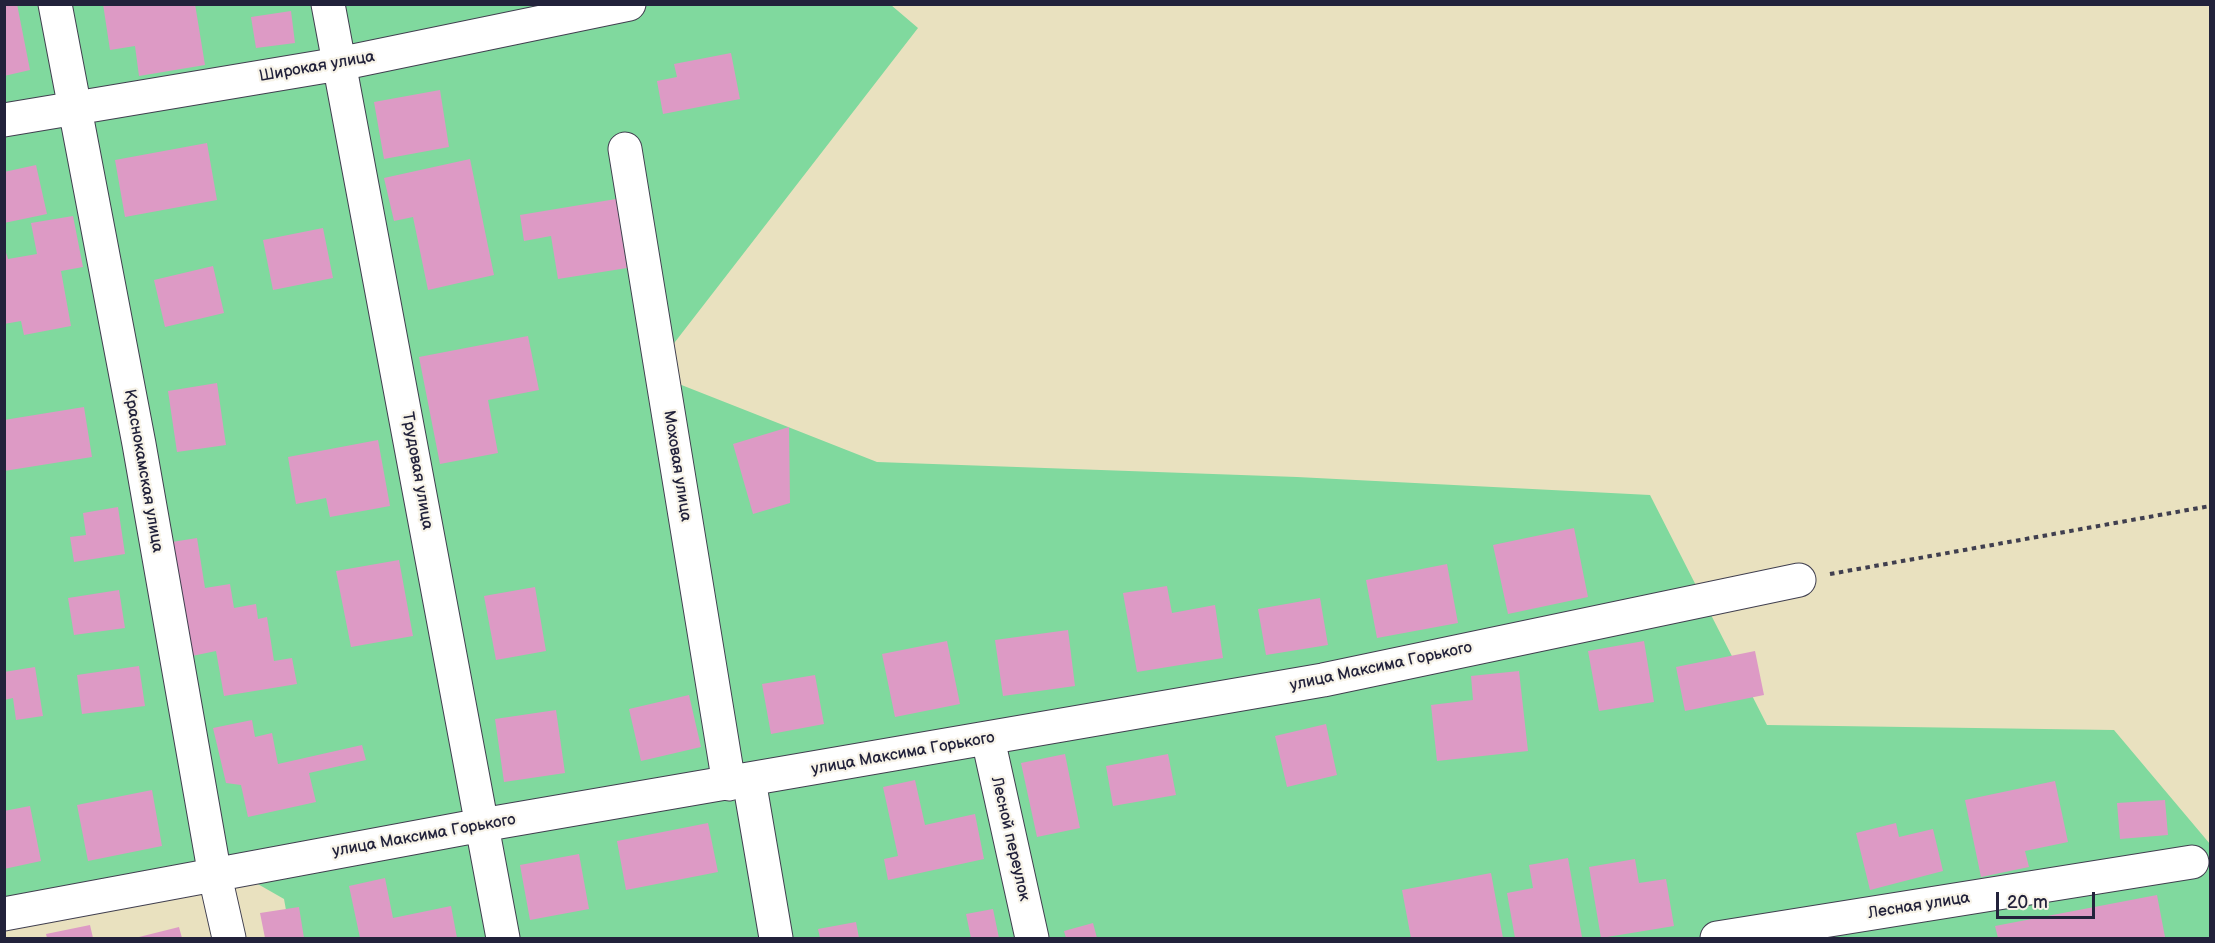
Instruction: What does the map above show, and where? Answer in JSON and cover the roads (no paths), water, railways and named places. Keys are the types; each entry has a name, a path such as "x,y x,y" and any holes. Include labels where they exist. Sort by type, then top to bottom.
{"street":[{"name":"Краснокамская улица","path":"55,4 134,422 215,876 229,939"},
{"name":"Трудовая улица","path":"328,4 503,939"},
{"name":"Широкая улица","path":"4,120 339,64 586,9 629,4"},
{"name":"Моховая улица","path":"625,149 739,782 776,939"},
{"name":"улица Максима Горького","path":"4,914 482,825 1323,680 1798,580"},
{"name":"Лесной переулок","path":"988,739 1032,939"},
{"name":"Лесная улица","path":"1717,939 2192,862"}]}
